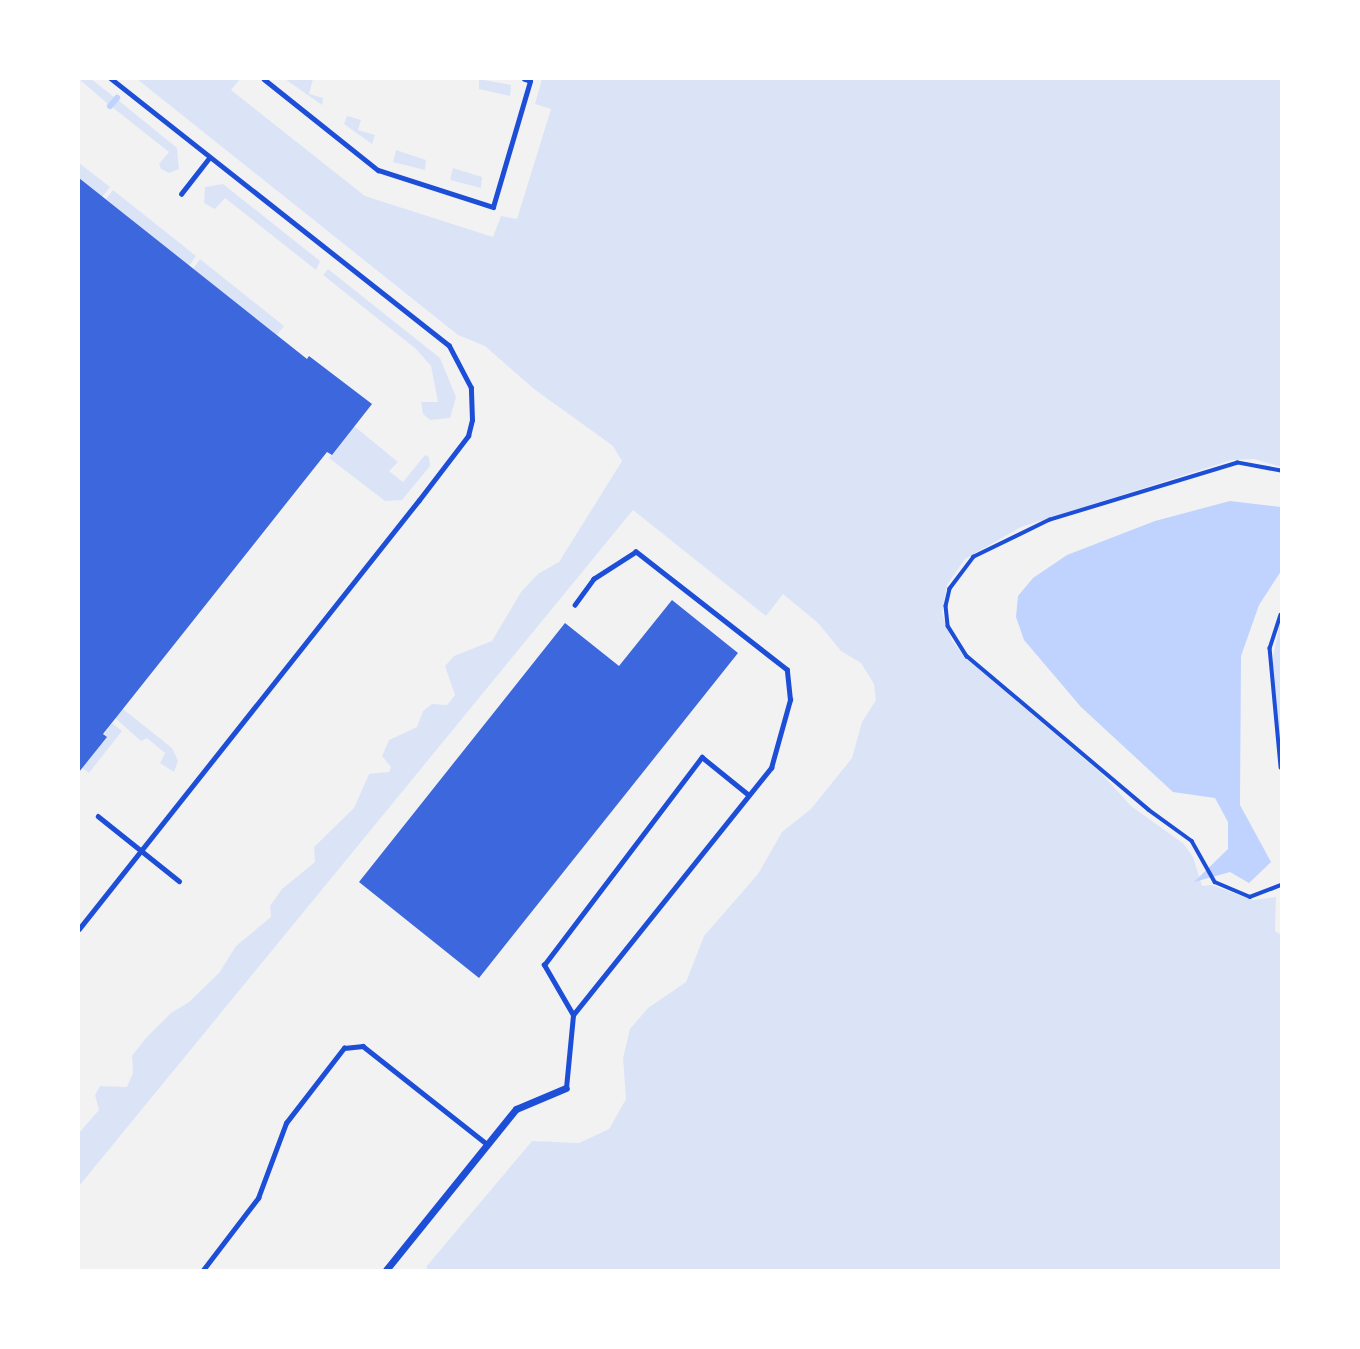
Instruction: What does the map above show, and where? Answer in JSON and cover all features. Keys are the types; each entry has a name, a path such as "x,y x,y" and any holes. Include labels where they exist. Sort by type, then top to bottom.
{"street":[{"path":"386,1270 516,1109 566,1087"}],"lane":[{"path":"79,929 419,500 468,436 472,420 471,388 449,346 111,79"},
{"path":"264,79 378,170 493,207 530,80 524,79"},
{"path":"181,194 209,158"},
{"path":"566,1087 573,1015 771,768 790,700 788,670 636,552 594,579 575,606"},
{"path":"573,1015 544,965 702,757 749,795"},
{"path":"98,816 179,881"},
{"path":"203,1270 258,1198 286,1123 344,1048 363,1046 487,1144"}],"path":[{"path":"1281,471 1238,463 1050,520 974,557 960,572 946,606 948,626 967,656 1149,810 1192,841 1214,881 1250,897 1281,885"},
{"path":"1281,615 1270,648 1281,767"}],"shaded area":[{"path":"79,79 91,79 114,97 108,104"},
{"path":"137,79 240,79 231,90 365,196 493,237 501,216 517,219 551,109 535,104 542,79 1281,79 1281,467 1254,459 1232,460 1021,527 965,559 947,585 942,613 952,641 967,659 1101,773 1131,806 1184,844 1193,857 1202,886 1212,885 1253,900 1276,897 1275,931 1281,935 1281,1270 429,1270 426,1267 532,1141 579,1143 609,1129 626,1099 623,1058 630,1029 648,1008 686,982 704,936 758,874 782,832 811,809 852,758 862,722 876,700 874,684 861,663 841,651 818,623 783,594 766,616 633,510 79,1186 79,1133 99,1110 95,1095 100,1086 127,1087 133,1073 132,1056 145,1039 219,973 236,946 271,917 270,906 282,889 315,862 314,847 354,808 369,774 389,772 391,767 382,756 389,740 417,727 423,711 432,704 447,705 455,695 445,666 454,656 492,641 521,592 538,574 559,562 622,461 613,446 534,389 485,346 458,335"},
{"path":"285,79 313,79 309,94 323,98 322,105"},
{"path":"479,79 511,85 510,96 479,89"},
{"path":"118,100 177,148 179,169 169,173 161,169 159,164 169,152 112,107"},
{"path":"347,116 361,120 358,130 375,135 372,144 344,124"},
{"path":"396,150 426,160 425,170 393,162"},
{"path":"79,163 110,187 102,197 79,178"},
{"path":"453,168 482,177 481,188 450,180"},
{"path":"223,184 320,261 316,270 225,198 215,209 204,203 205,187"},
{"path":"113,190 196,256 189,266 106,199"},
{"path":"200,259 284,326 277,335 193,269"},
{"path":"328,269 440,358 456,397 450,418 430,420 423,414 421,402 438,402 431,366 416,349 323,275"},
{"path":"354,426 398,462 389,471 403,482 425,455 429,457 430,466 402,500 385,501 329,458"},
{"path":"1281,618 1281,754 1272,662"},
{"path":"123,709 172,748 178,761 174,772 160,763 165,753 147,738 141,741 115,718"},
{"path":"112,723 122,731 89,773 82,768"}],"water":[{"path":"1230,501 1281,507 1281,571 1259,605 1241,656 1240,805 1271,862 1249,883 1230,872 1194,882 1228,849 1228,822 1215,798 1173,792 1081,707 1024,640 1016,617 1018,596 1033,578 1067,555 1155,521"}],"building":[{"path":"79,178 307,359 309,356 372,404 332,455 327,452 103,734 107,737 79,772"},
{"path":"672,600 738,653 479,978 359,882 565,623 619,666"}],"waterway":[{"path":"110,106 117,98"}]}
